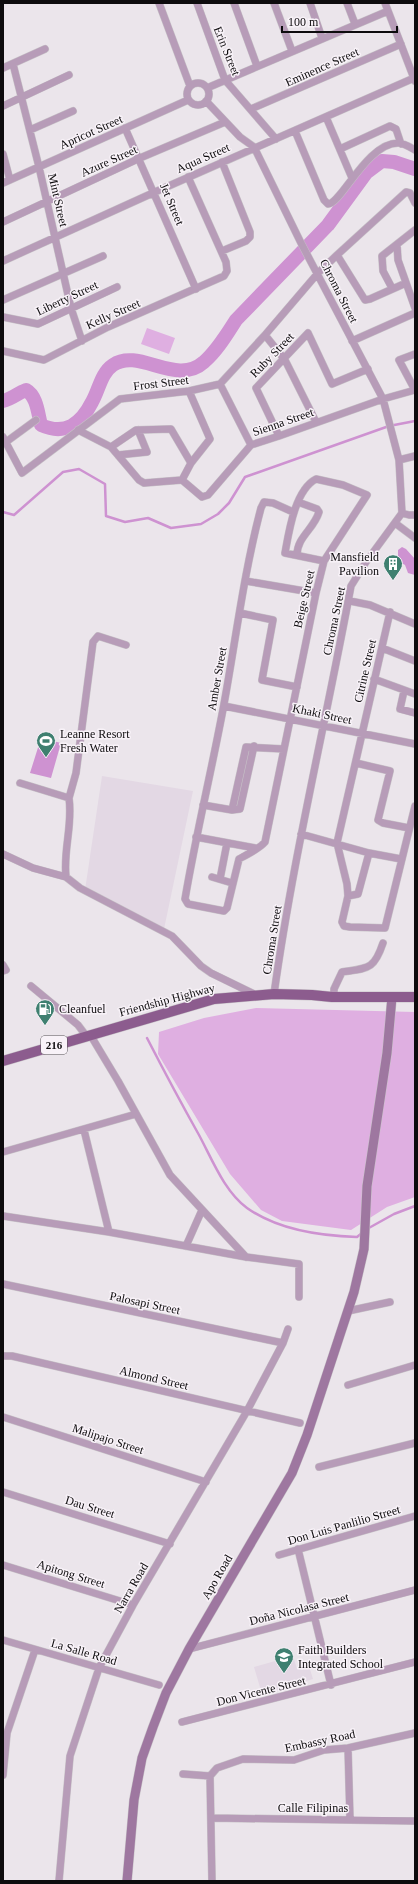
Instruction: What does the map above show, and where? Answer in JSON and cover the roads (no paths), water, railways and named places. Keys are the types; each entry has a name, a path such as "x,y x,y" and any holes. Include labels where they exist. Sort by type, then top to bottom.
{"main road":[{"name":"Friendship Highway","path":"3,1060 214,999 274,994 334,997 415,997"}],"street":[{"path":"160,3 190,86"},
{"name":"Erin Street","path":"197,3 225,80 276,139"},
{"path":"234,3 257,66"},
{"path":"274,3 292,51"},
{"path":"310,3 322,38"},
{"path":"347,3 355,24"},
{"path":"385,3 414,80"},
{"path":"206,88 388,11"},
{"name":"Eminence Street","path":"251,109 401,44"},
{"path":"3,68 45,49"},
{"name":"Mint Street","path":"13,64 39,167 71,308 82,341"},
{"path":"3,106 69,75"},
{"name":"Aqua Street","path":"3,261 326,116 414,80"},
{"path":"198,84 206,88 208,95 206,101 196,105 188,100 187,91 190,86 198,84"},
{"name":"Apricot Street","path":"6,182 188,100"},
{"name":"Chroma Street","path":"206,101 245,142 254,148 383,399 399,460 402,513 359,572 352,586 301,834 274,994"},
{"path":"30,130 73,111"},
{"path":"326,116 352,178"},
{"name":"Azure Street","path":"3,222 140,158 225,122"},
{"path":"340,149 390,126 396,128 402,144"},
{"name":"Jet Street","path":"125,128 140,158 196,289"},
{"path":"295,131 326,203 330,205 360,168 382,149 392,144 402,144 415,150"},
{"path":"3,154 6,182"},
{"path":"188,177 222,252 246,241 250,236 250,232 222,162"},
{"path":"250,444 220,384 265,335 318,273 381,214 406,192 410,193 415,203"},
{"path":"392,288 383,271 382,256 415,230"},
{"path":"397,245 398,260 415,308"},
{"name":"Kelly Street","path":"3,351 44,360 224,276 227,270 222,252"},
{"path":"337,255 365,300 406,282"},
{"path":"3,300 103,256"},
{"name":"Liberty Street","path":"3,317 38,324 117,287"},
{"path":"352,341 415,313"},
{"name":"Ruby Street","path":"278,436 256,388 285,360 308,333 332,384 368,369"},
{"path":"265,335 285,360 316,422"},
{"path":"415,354 399,360 415,390"},
{"name":"Frost Street","path":"4,440 22,473 120,399 189,391 220,384"},
{"name":"Sienna Street","path":"182,480 202,497 208,495 250,444 278,436 383,399 415,390"},
{"path":"78,430 111,447 139,480 144,483 182,480 191,462 210,439 189,391"},
{"path":"4,440 36,420"},
{"path":"111,447 138,430 171,429 191,462"},
{"path":"118,455 147,452 138,430"},
{"path":"399,460 415,456"},
{"name":"Beige Street","path":"290,718 324,561 367,495 344,485 316,479 311,482 298,502"},
{"name":"Amber Street","path":"232,883 227,908 224,911 188,904 185,899 196,837 224,706 259,516 264,502 273,503 293,512"},
{"path":"297,555 299,544 316,522 319,512 317,509 298,502 293,512 284,553 324,561"},
{"path":"402,513 409,515 415,514"},
{"path":"395,523 415,538"},
{"path":"246,581 316,593"},
{"path":"350,601 370,605 390,612 415,624"},
{"name":"Citrine Street","path":"337,843 390,612"},
{"path":"240,613 273,620 262,680 297,687"},
{"path":"66,877 64,863 70,818 70,798 76,773 93,642 98,636 126,645"},
{"path":"382,648 415,661"},
{"path":"374,679 415,694"},
{"path":"404,691 400,709 415,713"},
{"name":"Khaki Street","path":"224,706 415,744"},
{"path":"212,877 220,878 232,883 239,859 255,848 260,847 265,842 290,718"},
{"path":"203,805 232,810 246,747 254,746 284,749"},
{"path":"356,763 390,771 378,820 383,823 409,828"},
{"path":"20,783 70,798"},
{"path":"337,843 347,884 348,896 342,922 344,926 384,928 415,806"},
{"path":"301,834 368,853 401,860"},
{"path":"196,837 255,848"},
{"path":"220,878 227,843"},
{"path":"348,896 358,894 368,853"},
{"path":"3,854 33,868 66,877 80,888 172,936 201,966 211,973 257,995"},
{"path":"334,997 334,988 342,972 365,970 379,955 383,943"},
{"path":"31,986 89,1036 136,1114 170,1175 246,1257"},
{"name":"Apo Road","path":"127,1881 134,1800 142,1758 166,1693 189,1649 292,1473 307,1435 354,1292 364,1249 367,1186 387,1053 392,997"},
{"path":"3,1152 136,1114"},
{"path":"84,1130 109,1232"},
{"path":"186,1246 202,1210"},
{"path":"3,1216 109,1232 246,1257 299,1264 299,1297"},
{"name":"Palosapi Street","path":"3,1284 282,1343"},
{"path":"348,1311 390,1302"},
{"name":"Narra Road","path":"59,1881 70,1756 99,1668 133,1605 247,1411 288,1329"},
{"name":"Almond Street","path":"3,1356 12,1356 300,1423"},
{"path":"348,1385 415,1365"},
{"name":"Malipajo Street","path":"3,1417 206,1482"},
{"path":"319,1467 415,1443"},
{"name":"Dau Street","path":"3,1492 170,1544"},
{"name":"Don Luis Panlilio Street","path":"279,1555 415,1516"},
{"path":"298,1549 331,1685"},
{"name":"Apitong Street","path":"3,1564 133,1605"},
{"name":"Doña Nicolasa Street","path":"189,1649 415,1590"},
{"name":"La Salle Road","path":"3,1640 159,1685"},
{"path":"3,1775 7,1734 35,1650"},
{"name":"Don Vicente Street","path":"182,1722 331,1685 415,1662"},
{"name":"Embassy Road","path":"210,1776 216,1768 239,1760 287,1760 307,1756 324,1750 348,1748 415,1733"},
{"path":"348,1748 350,1819"},
{"path":"183,1774 210,1776 212,1881"},
{"name":"Calle Filipinas","path":"212,1818 415,1821"}],"waterway":[{"path":"3,401 26,390 33,396 41,425 50,428 65,428 77,422 88,410 103,377 113,365 123,361 134,360 170,369 193,369 209,358 222,342 236,320 328,225 366,173 382,161 394,162 415,169"},
{"path":"3,512 14,515 63,472 79,469 105,484 106,516 125,522 148,518 171,528 201,524 218,514 229,503 245,477 389,426 415,421"},
{"path":"147,1038 219,1174 239,1201 259,1216 286,1227 329,1235 357,1237 362,1233"},
{"path":"367,1229 394,1214 415,1206"}],"place":[{"name":"Mansfield Pavilion","path":"393,581"},
{"name":"Leanne Resort Fresh Water","path":"46,758"},
{"name":"Cleanfuel","path":"45,1026"},
{"name":"Faith Builders Integrated School","path":"284,1674"}]}
